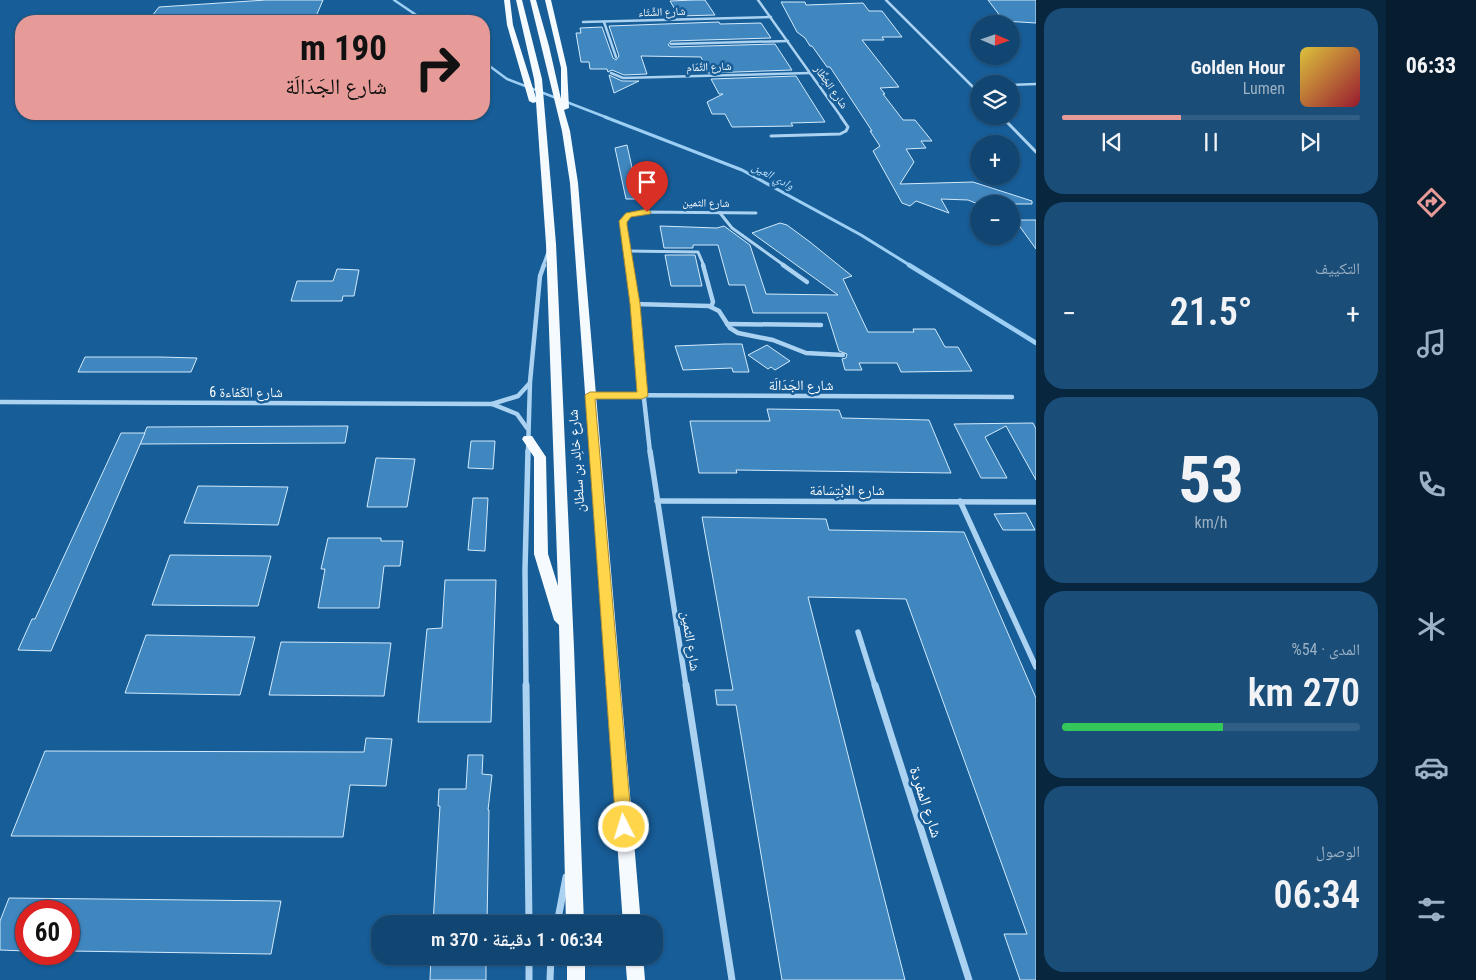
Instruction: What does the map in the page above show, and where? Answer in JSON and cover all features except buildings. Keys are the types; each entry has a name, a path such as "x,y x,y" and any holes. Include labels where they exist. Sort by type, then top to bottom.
{"main road":[{"path":"502,0 508,12"},
{"path":"507,0 508,12 517,47 542,130"},
{"name":"شارع خالِد بن سلطان","path":"519,0 538,79 551,244 575,915"},
{"name":"شارع خالِد بن سلطان","path":"532,0 546,46 553,83 566,131 576,209 631,915"},
{"path":"548,0 564,68 566,131"},
{"path":"551,16 554,0"},
{"path":"528,436 540,457 541,554 566,634"},
{"path":"576,965 576,980"}],"street":[{"name":"شارع الخِطَّار","path":"758,0 848,129 840,134 772,136"},
{"path":"886,0 970,84"},
{"name":"شارع الشِّتَاء","path":"583,22 771,17"},
{"path":"604,22 616,57"},
{"path":"671,44 788,41"},
{"name":"شارع التَّمَام","path":"611,73 623,78 810,73"},
{"path":"1020,84 1036,84"},
{"path":"1010,125 1036,152"},
{"name":"شارع الثمين","path":"732,980 657,501 642,396 635,304 623,221 629,215 641,212 756,213"},
{"path":"720,213 732,228 807,282"},
{"path":"529,915 525,570 528,436 530,382 540,276 551,244"},
{"path":"627,251 698,252 701,256 713,302 712,307"},
{"path":"635,304 712,307 722,313 727,324 738,333 773,340 806,353 844,355"},
{"path":"727,324 821,326"},
{"name":"شارع الكَفاءة 6","path":"0,402 492,404 518,396 526,390 530,382"},
{"name":"شارع الجَدَالَة","path":"590,395 1012,397"},
{"name":"شارع الكَفاءة 6","path":"492,404 514,411 525,422 528,436"},
{"name":"شارع الابْتِسَامَة","path":"657,501 1036,502"},
{"path":"960,501 1036,667"},
{"name":"شارع المفردة","path":"858,632 969,980"},
{"path":"559,915 573,844"},
{"path":"529,965 530,980"},
{"path":"550,980 551,965"}],"waterway":[{"name":"وادي العين","path":"394,0 416,15"},
{"name":"وادي العين","path":"490,66 507,79 608,118"},
{"name":"وادي العين","path":"605,117 742,170 861,235 911,266"},
{"name":"وادي العين","path":"909,265 1036,343"}],"route":[{"path":"624,827 590,395 642,396 635,304 623,221 634,213 647,212"}]}
